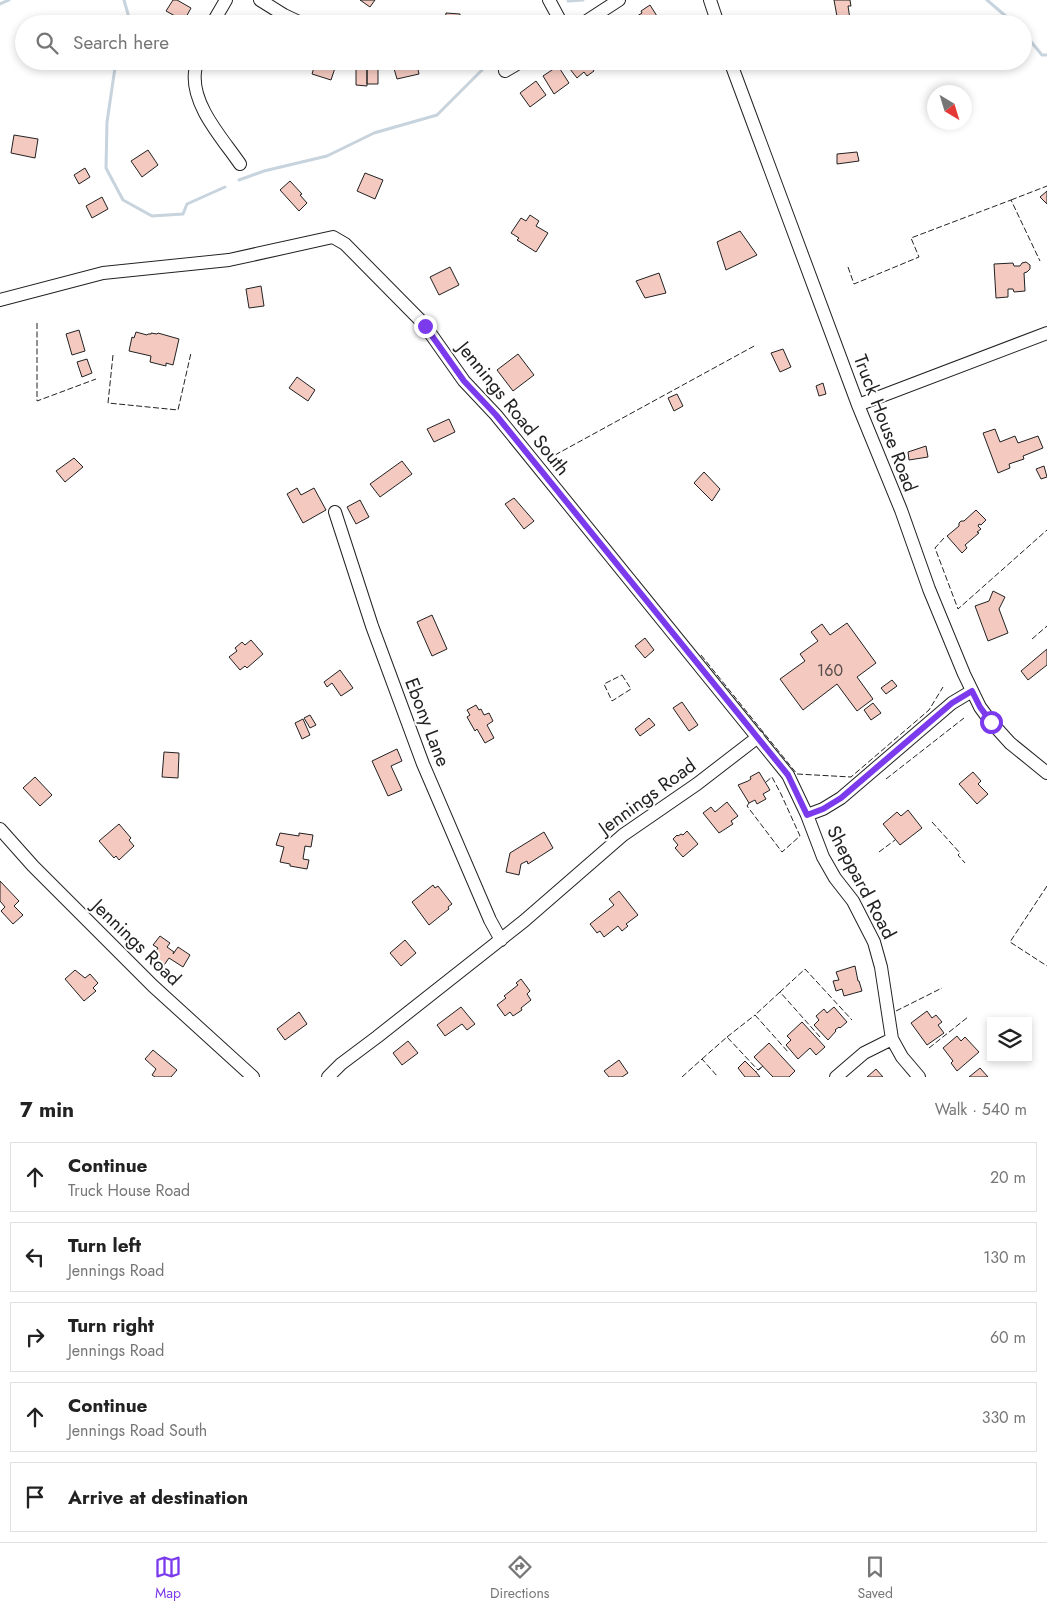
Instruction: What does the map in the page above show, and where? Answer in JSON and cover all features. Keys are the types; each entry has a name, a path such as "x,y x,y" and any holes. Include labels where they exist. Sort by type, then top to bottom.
{"street":[{"path":"217,15 226,0"},
{"path":"260,0 284,15"},
{"path":"549,0 557,15"},
{"path":"596,15 619,0"},
{"path":"710,0 715,15"},
{"path":"196,70 196,91 203,111 240,164"},
{"name":"Truck House Road","path":"733,70 858,405 929,589 972,691 980,707 1010,743 1047,773"},
{"name":"Jennings Road South","path":"0,300 102,273 229,260 333,237 345,244 423,323 464,381 496,415 758,737"},
{"path":"858,405 1047,333"},
{"name":"Ebony Lane","path":"335,512 372,626 423,764 490,920 501,940"},
{"path":"758,737 788,775 807,815 823,809 841,798 952,703 972,691"},
{"name":"Jennings Road","path":"328,1077 501,940 623,835 697,784 758,737"},
{"name":"Sheppard Road","path":"807,815 823,857 835,878 853,902 874,942 881,967 892,1039 902,1057 920,1077"},
{"name":"Jennings Road","path":"0,829 33,866 153,986 253,1077"},
{"path":"836,1077 864,1054 892,1039"}],"building":[{"path":"173,0 177,0 191,8 187,15 173,15 166,11"},
{"path":"360,0 375,0 370,7"},
{"path":"834,0 850,0 851,6 848,6 849,15 837,15"},
{"path":"650,5 656,15 639,15 642,13 641,11"},
{"path":"446,13 460,14 460,15 446,15"},
{"path":"313,70 334,70 331,80 312,74"},
{"path":"356,70 367,70 367,86 356,85"},
{"path":"367,70 378,70 378,84 367,84"},
{"path":"394,70 418,70 419,74 397,79"},
{"path":"552,70 561,70 569,83 554,94 543,76"},
{"path":"571,70 594,71 587,76 584,72 577,78"},
{"path":"536,81 546,95 530,107 520,93"},
{"path":"14,135 38,139 35,158 11,153"},
{"path":"148,150 158,165 142,177 131,161"},
{"path":"857,152 859,161 837,164 837,154"},
{"path":"85,168 90,177 79,184 74,175"},
{"path":"365,173 383,180 375,199 357,191"},
{"path":"290,181 302,194 300,195 307,203 299,211 280,190"},
{"path":"1047,191 1047,204 1040,197"},
{"path":"102,197 108,209 92,218 86,206"},
{"path":"530,215 539,221 536,226 548,233 536,252 517,240 519,238 511,233 521,218 526,221"},
{"path":"740,231 757,255 726,270 717,242"},
{"path":"1026,262 1030,265 1030,269 1024,273 1025,291 1014,292 1013,289 1008,289 1008,297 996,298 994,264 1013,263 1014,266 1020,266"},
{"path":"450,267 459,285 439,295 430,277"},
{"path":"659,273 666,293 645,298 636,281"},
{"path":"261,286 264,306 249,308 246,289"},
{"path":"79,330 85,351 72,355 66,334"},
{"path":"136,332 147,335 158,333 179,339 173,365 166,363 166,366 150,362 151,356 129,351 132,337 134,338"},
{"path":"783,349 791,367 780,372 771,353"},
{"path":"518,354 534,375 513,391 497,370"},
{"path":"87,359 92,373 82,377 77,362"},
{"path":"297,377 315,390 308,401 289,388"},
{"path":"823,383 826,394 819,396 816,386"},
{"path":"677,394 683,406 674,411 668,398"},
{"path":"449,419 455,432 434,442 427,429"},
{"path":"995,429 1000,442 1015,436 1018,443 1038,436 1043,448 1023,456 1024,459 1009,464 1010,468 998,473 983,433"},
{"path":"926,446 928,457 909,460 908,452"},
{"path":"74,458 83,467 65,482 56,471"},
{"path":"402,461 412,474 380,497 370,484"},
{"path":"1044,466 1047,477 1041,479 1036,469"},
{"path":"704,472 720,489 712,501 694,483"},
{"path":"297,488 301,495 314,488 326,510 303,523 287,494"},
{"path":"514,498 534,521 524,529 505,504"},
{"path":"360,500 369,517 356,524 347,507"},
{"path":"976,510 986,520 981,525 979,524 978,526 981,529 977,532 979,533 965,545 967,548 962,553 947,536 959,526 961,521 964,521"},
{"path":"993,591 1005,597 999,609 1008,633 988,641 975,606 989,601"},
{"path":"432,615 447,649 432,656 417,622"},
{"path":"847,623 876,663 857,677 873,699 857,711 837,684 803,710 780,679 805,661 800,654 818,641 811,632 822,624 830,635"},
{"path":"645,638 654,650 645,658 635,646"},
{"path":"251,640 263,654 247,668 245,666 240,670 229,657 237,651 235,648 242,642 245,645"},
{"path":"1047,649 1047,665 1028,680 1021,671"},
{"path":"340,670 353,688 341,696 332,683 327,687 324,682"},
{"path":"892,680 897,686 886,694 881,688"},
{"path":"682,702 698,725 689,731 673,708"},
{"path":"873,703 881,713 871,720 864,710"},
{"path":"476,705 484,715 489,713 493,721 487,725 494,738 485,743 467,717 470,715 467,710"},
{"path":"310,715 316,725 310,728 304,718"},
{"path":"649,718 655,725 640,736 635,729"},
{"path":"303,719 310,735 302,739 295,723"},
{"path":"397,749 402,761 391,766 402,790 388,796 372,761"},
{"path":"164,752 179,753 178,778 162,777"},
{"path":"759,772 770,790 763,794 766,799 757,804 755,800 749,803 738,785 748,781 751,779 750,777"},
{"path":"973,772 981,781 978,784 988,794 977,804 959,784"},
{"path":"35,777 52,795 40,806 23,788"},
{"path":"727,802 738,816 731,821 733,824 719,833 703,813 711,807 715,812"},
{"path":"908,810 922,828 900,845 883,824 897,812 901,816"},
{"path":"119,824 131,838 129,840 134,846 119,860 116,856 114,858 99,841"},
{"path":"687,831 698,844 683,857 675,848 678,845 673,839"},
{"path":"544,832 553,848 528,864 527,861 521,864 519,875 506,872 510,853"},
{"path":"280,833 299,836 299,833 313,835 311,847 305,846 303,859 309,860 307,869 280,862 284,847 276,845"},
{"path":"0,881 19,901 14,906 23,915 13,924 1,911 5,907 0,901"},
{"path":"433,885 435,888 438,886 452,904 448,907 449,909 429,925 412,902"},
{"path":"619,891 638,915 626,924 628,926 622,931 618,926 604,937 600,931 597,933 590,924 614,905 609,899"},
{"path":"160,936 170,943 167,947 174,952 173,954 178,947 190,955 183,967 169,958 162,968 150,959 158,948 153,945"},
{"path":"405,940 416,953 401,966 390,953"},
{"path":"855,966 862,991 844,996 842,989 836,991 833,981 839,980 836,972"},
{"path":"75,970 85,978 90,974 98,983 93,988 96,991 84,1001 65,979"},
{"path":"521,979 530,991 527,994 531,1000 513,1016 510,1012 505,1016 497,1005 506,998 504,996 518,985 516,983"},
{"path":"461,1007 475,1024 467,1030 462,1024 445,1036 437,1025"},
{"path":"834,1007 847,1022 835,1030 828,1040 814,1025 819,1020 816,1016 824,1009 827,1013"},
{"path":"927,1011 932,1018 936,1015 942,1022 938,1025 944,1033 927,1045 911,1023"},
{"path":"299,1012 307,1024 285,1040 277,1029"},
{"path":"802,1022 825,1047 816,1055 810,1048 798,1059 786,1045 791,1040 787,1036"},
{"path":"957,1036 961,1041 965,1037 979,1052 957,1071 951,1063 953,1061 943,1048"},
{"path":"408,1041 418,1053 402,1065 393,1053"},
{"path":"769,1043 795,1071 789,1077 773,1077 754,1057"},
{"path":"153,1050 177,1070 171,1077 155,1077 152,1075 156,1069 145,1059"},
{"path":"619,1060 628,1073 622,1077 609,1077 604,1071"},
{"path":"745,1061 760,1077 745,1077 738,1068"},
{"path":"980,1068 988,1077 969,1077"},
{"path":"876,1069 883,1077 867,1077"}],"waterway":[{"path":"0,4 9,0"},
{"path":"124,0 128,15"},
{"path":"568,1 583,0"},
{"path":"987,0 1004,15"},
{"path":"1032,43 1042,55 1047,55"},
{"path":"115,70 107,122 106,168 123,200 152,216 183,214 187,204 225,187"},
{"path":"239,180 264,171 327,156 374,133 437,115 482,70"}],"fence":[{"path":"1011,200 1047,186"},
{"path":"848,267 854,284 919,257 911,238 1011,200 1040,261"},
{"path":"37,323 37,401 96,379"},
{"path":"555,455 756,345"},
{"path":"113,355 108,403 178,410 191,353"},
{"path":"944,538 935,548 958,609 1047,530"},
{"path":"1032,639 1047,626"},
{"path":"701,655 797,774 851,777 929,710 943,687"},
{"path":"622,675 631,689 612,701 604,684 622,675"},
{"path":"886,779 964,718"},
{"path":"749,803 747,806 782,852 800,836 772,777 766,782"},
{"path":"932,822 960,853 958,855 965,863"},
{"path":"879,852 895,840"},
{"path":"1047,886 1010,942 1047,966"},
{"path":"820,1037 780,992 805,969 852,1020"},
{"path":"896,1011 942,988"},
{"path":"780,992 755,1015 789,1053"},
{"path":"727,1037 755,1015"},
{"path":"929,1048 968,1017"},
{"path":"702,1059 727,1037 758,1070 763,1066 756,1072"},
{"path":"682,1077 702,1059 718,1077"}],"route":[{"path":"425,326 464,381 496,415 788,775 803,803 807,815 823,809 841,798 952,703 972,691 980,707 991,722"}]}
